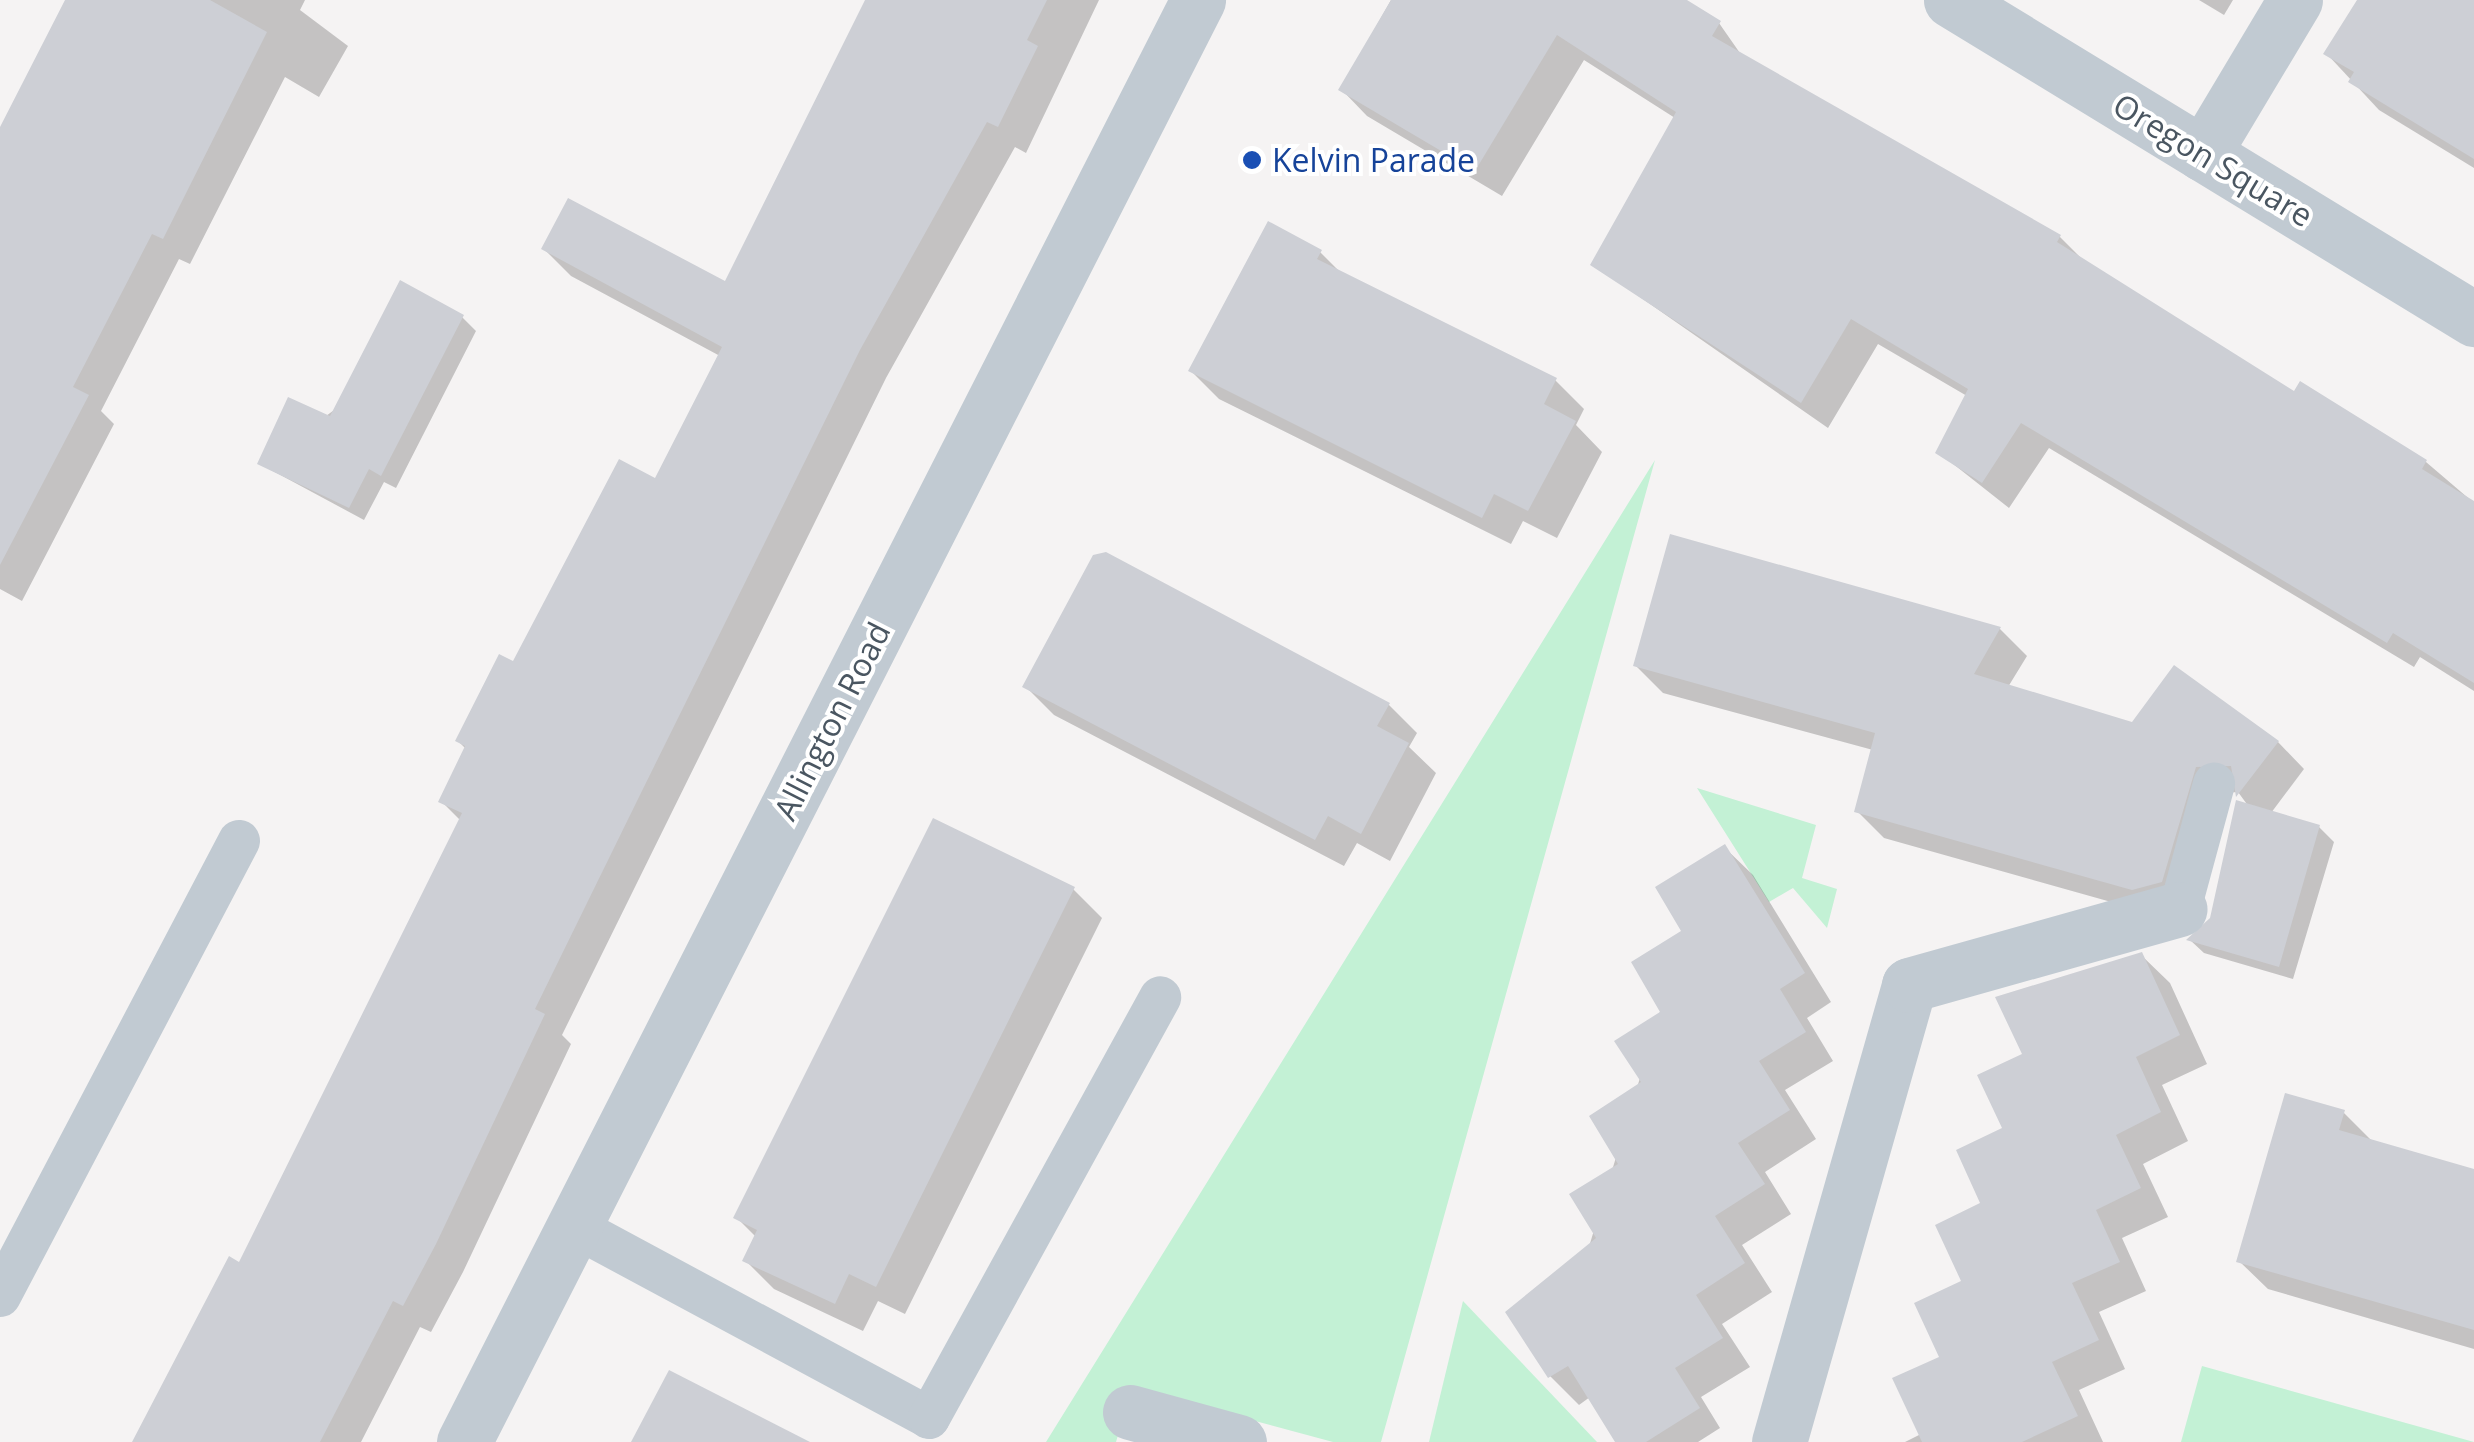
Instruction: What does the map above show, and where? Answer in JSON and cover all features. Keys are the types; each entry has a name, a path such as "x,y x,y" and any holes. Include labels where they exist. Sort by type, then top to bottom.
{"street":[{"name":"Allington Road","path":"464,1442 1198,0"},
{"name":"Oregon Square","path":"1951,0 2474,320"},
{"path":"2203,154 2295,0"},
{"path":"1778,1442 1909,985 2180,909"},
{"path":"1130,1412 1239,1442"}],"lane":[{"path":"2180,909 2214,784"},
{"path":"0,1296 240,841"},
{"path":"575,1227 930,1418 1160,997"}],"green space":[{"path":"1655,460 1381,1442 1333,1442 1132,1388 1116,1442 1046,1442"},
{"path":"1697,788 1816,825 1802,878 1837,889 1827,928 1793,888 1769,902"},
{"path":"1463,1301 1597,1442 1429,1442"},
{"path":"2202,1366 2474,1442 2181,1442"}],"building":[{"path":"65,0 210,0 267,32 163,239 152,234 73,387 89,395 0,565 0,127"},
{"path":"865,0 1047,0 1027,40 1038,46 998,127 987,122 860,350 638,799 535,1009 545,1014 436,1244 403,1306 393,1301 320,1442 132,1442 229,1256 239,1262 462,813 438,802 465,746 455,741 499,654 513,661 619,459 655,478 722,347 541,249 568,198 725,281"},
{"path":"1391,0 1687,0 1721,21 1712,36 2061,235 2057,242 2294,391 2300,381 2427,460 2422,469 2474,501 2474,683 2393,633 2387,643 2021,423 1982,483 1935,453 1968,389 1851,319 1801,403 1590,265 1676,112 1557,35 1475,171 1338,90"},
{"path":"2357,0 2474,0 2474,159 2348,82 2354,72 2323,54"},
{"path":"1268,221 1322,250 1317,259 1557,378 1544,404 1576,421 1528,511 1494,494 1482,518 1188,371"},
{"path":"400,280 464,315 381,476 369,469 349,508 257,464 288,397 330,416"},
{"path":"1670,534 2001,627 1974,674 2132,722 2174,665 2279,741 2236,797 2231,766 2196,767 2162,882 2132,890 1854,812 1875,733 1633,666"},
{"path":"1106,552 1390,703 1377,726 1409,743 1361,834 1328,816 1315,840 1022,687 1093,555"},
{"path":"2236,800 2320,825 2279,967 2186,940 2210,918"},
{"path":"933,818 1075,887 876,1287 849,1274 835,1304 742,1261 757,1230 733,1218"},
{"path":"1725,844 1805,973 1780,989 1806,1032 1759,1061 1790,1110 1738,1143 1765,1184 1715,1216 1745,1263 1696,1295 1723,1338 1675,1368 1700,1408 1646,1442 1615,1442 1568,1366 1548,1378 1505,1312 1596,1238 1569,1194 1618,1164 1589,1116 1641,1082 1614,1041 1660,1012 1631,962 1681,931 1655,887"},
{"path":"2142,952 2180,1035 2136,1057 2161,1112 2116,1135 2141,1188 2096,1210 2120,1262 2072,1283 2099,1340 2052,1362 2078,1416 2022,1442 1922,1442 1892,1378 1939,1357 1914,1303 1961,1281 1935,1225 1980,1203 1956,1150 2002,1128 1977,1075 2022,1054 1995,997"},
{"path":"2285,1093 2345,1110 2339,1130 2474,1169 2474,1330 2236,1262"},
{"path":"669,1370 810,1442 631,1442"}],"place":[{"name":"Kelvin Parade","path":"1252,160"}]}
